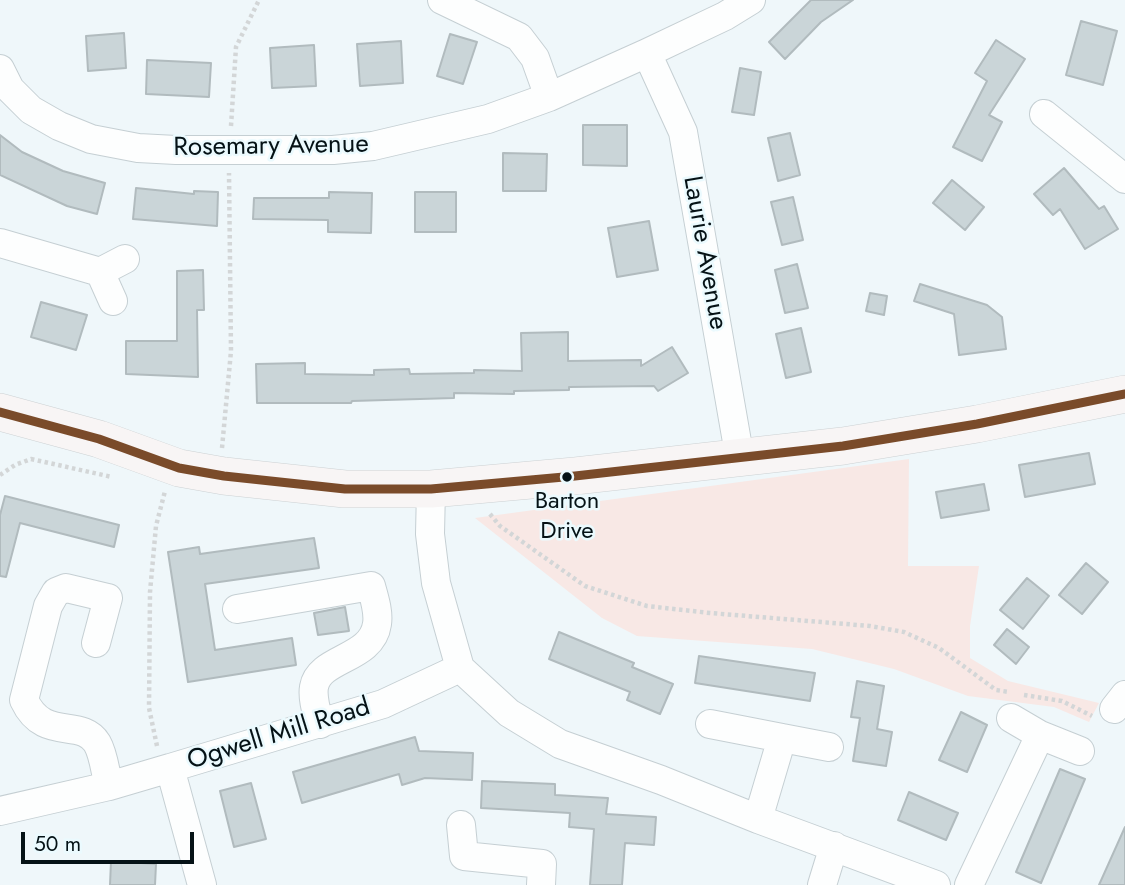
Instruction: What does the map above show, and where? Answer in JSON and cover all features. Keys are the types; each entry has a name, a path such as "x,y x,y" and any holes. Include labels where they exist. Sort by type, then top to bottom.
{"main road":[{"path":"0,412 99,439 179,468 224,476 345,489 431,489 740,459 843,446 1125,394"}],"street":[{"path":"442,0 519,37 535,58 549,97"},
{"name":"Rosemary Avenue","path":"0,69 10,89 31,110 59,126 91,139 138,148 333,150 373,146 488,119 549,97 647,53 725,16 751,0"},
{"name":"Laurie Avenue","path":"647,53 683,132 740,459"},
{"path":"1044,114 1125,179"},
{"path":"0,243 100,272 125,259"},
{"path":"100,272 113,301"},
{"path":"431,489 430,534 436,583 460,668 509,713 560,744 936,885"},
{"path":"237,609 372,586 377,624 368,644 323,671 314,685 314,700 320,724"},
{"path":"96,643 108,598 66,588 57,593 48,606 24,701 37,720 81,731 96,741 108,786"},
{"name":"Ogwell Mill Road","path":"202,885 166,769 383,704 460,668"},
{"path":"1012,718 1040,736 1080,751"},
{"path":"710,724 829,747"},
{"path":"969,885 1040,736"},
{"path":"758,819 782,738"},
{"path":"0,811 108,786 166,769"},
{"path":"461,825 464,856 542,864 541,885"},
{"path":"822,885 834,846"}],"path":[{"path":"210,448 221,451 231,351 229,150 236,47 259,0"},
{"path":"0,475 31,459 120,479"},
{"path":"166,769 149,708 150,592 156,526 166,483 179,468"},
{"path":"468,486 500,526 585,586 647,606 870,626 904,632 939,648 996,690 1062,701 1102,720 1120,702"}],"shaded area":[{"path":"909,459 908,566 979,566 970,626 970,658 1008,681 1099,703 1089,722 1054,707 968,696 894,669 812,649 637,636 602,618 475,518"}],"building":[{"path":"811,0 853,0 821,22 785,59 769,42"},
{"path":"1081,21 1117,31 1103,85 1066,75"},
{"path":"124,33 126,68 88,71 86,36"},
{"path":"450,34 477,42 463,84 437,76"},
{"path":"996,40 1025,59 989,115 1002,122 982,161 953,147 987,81 975,73"},
{"path":"401,41 403,83 360,86 357,44"},
{"path":"314,45 316,86 272,88 270,48"},
{"path":"147,60 211,63 209,97 146,94"},
{"path":"740,68 761,72 754,115 732,112"},
{"path":"583,125 627,125 627,166 583,165"},
{"path":"790,133 800,175 778,181 768,138"},
{"path":"0,135 22,152 63,171 105,183 97,214 67,206 0,175"},
{"path":"503,153 547,154 546,191 503,191"},
{"path":"1064,168 1099,209 1104,206 1118,229 1085,249 1060,209 1053,215 1034,194"},
{"path":"952,180 984,207 965,230 933,203"},
{"path":"136,188 194,194 194,191 218,192 217,226 133,219"},
{"path":"329,192 372,193 371,233 328,232 328,220 253,219 254,198 329,198"},
{"path":"415,192 456,192 456,232 415,232"},
{"path":"793,197 803,240 782,245 771,202"},
{"path":"649,221 658,270 617,277 608,228"},
{"path":"797,264 808,308 785,313 775,270"},
{"path":"203,270 204,310 197,310 198,377 126,374 126,341 177,341 177,271"},
{"path":"920,284 987,305 1002,317 1006,349 959,355 954,314 914,301"},
{"path":"870,293 887,296 884,315 866,311"},
{"path":"41,302 87,315 76,350 31,337"},
{"path":"801,328 811,372 786,378 776,334"},
{"path":"568,332 568,361 641,360 641,366 672,347 688,373 658,391 654,386 569,387 569,390 514,391 514,394 454,393 454,398 351,403 257,403 256,364 305,363 305,374 374,375 374,370 409,369 410,374 474,373 474,370 522,371 521,333"},
{"path":"1089,453 1095,484 1025,497 1019,465"},
{"path":"984,484 989,510 941,518 936,492"},
{"path":"5,496 119,525 114,547 20,523 6,577 0,576 0,515"},
{"path":"314,538 319,568 205,584 215,650 292,638 296,665 188,682 168,552 199,547 200,554"},
{"path":"1086,563 1108,582 1082,614 1059,595"},
{"path":"1027,578 1049,596 1023,629 1000,610"},
{"path":"345,607 349,631 318,635 314,613"},
{"path":"1007,629 1029,647 1016,664 994,645"},
{"path":"559,632 634,663 632,667 673,684 660,714 627,700 630,692 549,659"},
{"path":"699,656 815,673 810,701 695,683"},
{"path":"857,681 884,686 877,729 892,732 886,766 853,761 860,718 851,717"},
{"path":"961,712 987,725 967,772 939,760"},
{"path":"415,737 419,751 473,753 472,780 425,778 402,785 399,774 302,803 293,772"},
{"path":"1060,769 1085,779 1041,883 1016,872"},
{"path":"482,781 555,784 555,795 608,798 606,814 656,817 654,845 625,843 622,885 590,885 594,829 569,827 570,813 481,808"},
{"path":"251,783 266,839 234,847 220,791"},
{"path":"909,792 958,813 946,840 898,820"},
{"path":"1125,827 1125,885 1099,885"},
{"path":"111,861 156,864 155,885 110,885"}],"transit line":[{"path":"0,412 99,439 179,468 224,476 345,489 431,489 843,446 977,424 1125,394"}],"place":[{"name":"Barton Drive","path":"567,477"}]}
